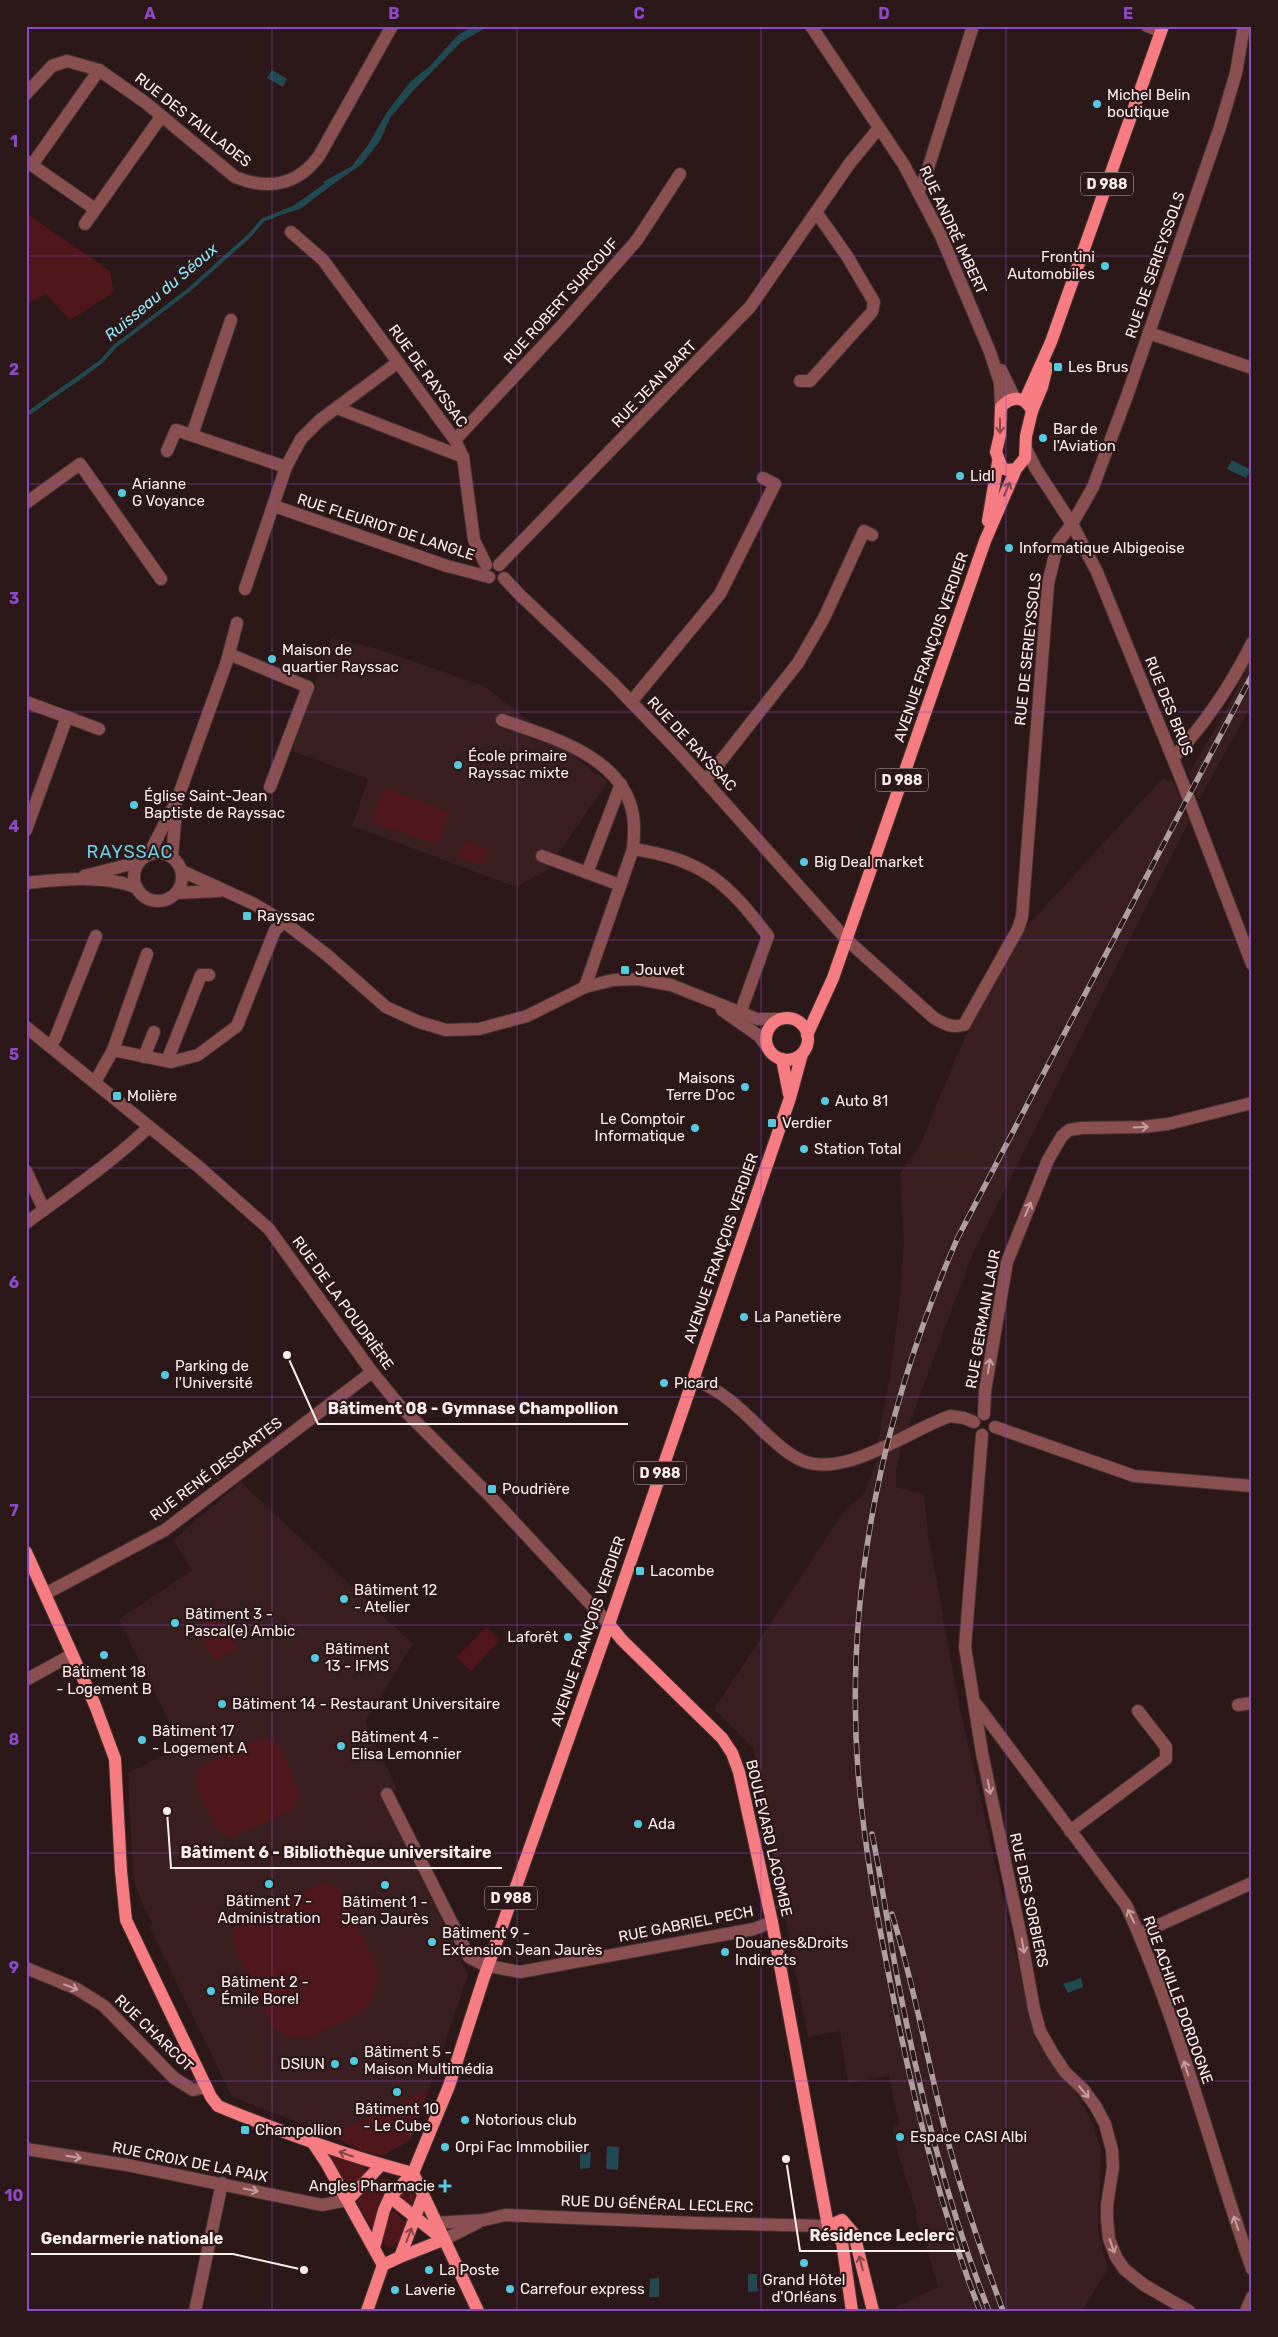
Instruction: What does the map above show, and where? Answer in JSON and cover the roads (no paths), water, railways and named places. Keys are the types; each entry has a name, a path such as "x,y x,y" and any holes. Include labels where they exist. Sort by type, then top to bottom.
{"main road":[{"name":"D 988","path":"1024,403 1042,387 1051,342 1162,29"},
{"path":"1001,407 1007,400 1024,403"},
{"name":"AVENUE FRANÇOIS VERDIER","path":"807,1034 834,978 985,541 1019,466 1025,458 1024,403"},
{"name":"AVENUE FRANÇOIS VERDIER","path":"985,541 998,462 996,452 1000,435 1001,407"},
{"path":"998,462 1002,468 1007,470 1019,466"},
{"path":"796,1021 801,1024 807,1034 806,1048 802,1054 796,1058 782,1059 771,1053 768,1048 767,1034 775,1022 782,1019 796,1021 814,1017"},
{"name":"AVENUE FRANÇOIS VERDIER","path":"413,2173 448,2086 488,1965 790,1098 802,1054"},
{"path":"782,1059 790,1098"},
{"path":"26,1552 94,1705 115,1759 120,1871 126,1920 196,2062 206,2087 218,2106 312,2143 380,2165 413,2173"},
{"name":"BOULEVARD LACOMBE","path":"608,1624 722,1738 732,1753 739,1772 772,1922 828,2226"},
{"path":"312,2143 348,2200 384,2265"},
{"path":"348,2200 380,2165"},
{"path":"413,2173 478,2311"},
{"path":"374,2248 384,2210 390,2197 413,2173"},
{"path":"400,2257 423,2196"},
{"path":"390,2197 443,2240"},
{"path":"852,2311 842,2242 828,2226 842,2220 854,2234 873,2311"},
{"path":"367,2311 384,2265 443,2240"}],"street":[{"name":"RUE DES TAILLADES","path":"26,94 52,66 67,61 100,70 146,103 235,177 252,184 284,183 306,170 319,156 392,26"},
{"name":"RUE ANDRÉ IMBERT","path":"811,26 904,165 941,236 990,352 1000,382 1001,407"},
{"path":"918,192 926,175 973,26"},
{"path":"1147,26 1162,29"},
{"name":"RUE DE SERIEYSSOLS","path":"847,940 934,1018 954,1028 964,1025 970,1017 1018,929 1024,898 1048,584 1058,542 1072,524 1093,487 1149,333 1220,127 1236,73 1244,26"},
{"path":"96,208 29,163 100,70"},
{"path":"85,224 161,117"},
{"name":"RUE JEAN BART","path":"491,569 750,307 850,163 879,128"},
{"name":"RUE ROBERT SURCOUF","path":"455,440 565,322 637,240 680,174"},
{"path":"800,381 810,380 872,312 874,302 848,256 816,212"},
{"name":"RUE DE RAYSSAC","path":"291,232 322,260 455,440 463,457 474,540 491,569 504,572 504,578 631,702 705,781 847,940"},
{"path":"192,435 231,320"},
{"path":"1149,333 1252,368"},
{"name":"RUE ANDRÉ IMBERT","path":"990,352 1024,403"},
{"path":"245,590 286,467 301,439 320,420 397,362"},
{"path":"336,408 463,457"},
{"path":"167,451 176,430 286,467"},
{"name":"RUE DES BRUS","path":"1026,449 1036,469 1072,524 1097,572 1173,758 1252,964"},
{"path":"26,503 80,464 161,579"},
{"path":"1019,466 1036,469"},
{"path":"631,702 720,594 775,484 763,478"},
{"name":"RUE FLEURIOT DE LANGLE","path":"274,506 447,566 491,569"},
{"path":"705,781 798,663 824,618 864,531 872,535"},
{"path":"26,883 75,878 139,862 149,854 177,800 229,654 237,623"},
{"path":"1173,758 1219,702 1252,643"},
{"path":"229,654 308,687 270,787"},
{"path":"26,702 99,729"},
{"path":"26,830 67,716"},
{"path":"502,720 548,737 591,758 610,772 621,784 633,814 633,849 585,987"},
{"path":"587,873 621,784"},
{"path":"172,857 177,800"},
{"path":"633,849 670,856 713,875 741,900 768,936 741,1011"},
{"path":"149,854 161,852 172,857 182,871 254,904 284,922 328,956 386,1007 419,1022 446,1030 479,1029 527,1016 585,987 613,980 638,979 671,984 757,1019 782,1019"},
{"path":"542,856 620,885"},
{"path":"137,888 134,875 139,862"},
{"path":"176,893 180,886 182,871"},
{"path":"75,878 127,884 137,888 148,899 155,901 163,901 176,893 220,890"},
{"path":"113,1050 166,1061 198,1055 237,1026 275,930 284,922"},
{"path":"49,1046 55,1039 96,936"},
{"path":"95,1082 113,1050 147,954"},
{"path":"166,1061 201,975 209,975"},
{"path":"713,1001 760,1036 768,1048"},
{"name":"RUE DE LA POUDRIÈRE","path":"26,1027 199,1167 269,1229 372,1372 399,1405 489,1496 608,1624"},
{"path":"144,1057 154,1032"},
{"name":"RUE GERMAIN LAUR","path":"979,1418 1007,1262 1048,1160 1062,1136 1069,1130 1081,1128 1142,1127 1168,1124 1252,1103"},
{"path":"26,1223 115,1158 149,1127"},
{"path":"26,1171 44,1210"},
{"name":"RUE RENÉ DESCARTES","path":"45,1594 164,1530 372,1372"},
{"path":"693,1380 706,1384 744,1412 793,1456 821,1465 856,1458 950,1416 992,1418 994,1427"},
{"path":"979,1418 976,1431 982,1435 988,1434 994,1427"},
{"path":"994,1427 1134,1476 1252,1486"},
{"name":"RUE DES SORBIERS","path":"982,1435 965,1647 970,1681 976,1704 982,1752 1040,2031 1065,2072 1083,2090 1096,2107 1105,2124 1112,2150 1113,2167 1107,2205 1109,2239 1116,2257 1124,2270 1144,2285 1189,2311"},
{"path":"26,1680 71,1655"},
{"path":"1238,1705 1252,1703"},
{"name":"RUE ACHILLE DORDOGNE","path":"976,1704 1126,1906 1139,1934 1177,2037 1252,2269"},
{"path":"1070,1831 1166,1759 1166,1747 1138,1711"},
{"path":"982,1752 990,1745 997,1743 1005,1745"},
{"name":"RUE GABRIEL PECH","path":"388,1794 469,1956 475,1962 520,1972 754,1929 772,1922"},
{"path":"1139,1934 1251,1885"},
{"name":"RUE CHARCOT","path":"26,1968 77,1989 104,2006 174,2078 193,2090 206,2087"},
{"name":"RUE CROIX DE LA PAIX","path":"26,2149 127,2165 322,2205 348,2200"},
{"path":"195,2311 222,2183"},
{"name":"RUE DU GÉNÉRAL LECLERC","path":"484,2220 506,2215 696,2223 828,2226"},
{"path":"435,2222 484,2220"},
{"path":"443,2240 484,2220"},
{"path":"1246,2311 1252,2297"}],"water":[{"path":"474,26 489,26 461,42 412,92 390,118 380,141 361,165 300,209 283,214 282,210 293,206 324,184 323,182 352,166 368,145 387,112 410,82 429,67 458,35"},
{"path":"272,70 287,79 283,87 267,78"},
{"path":"1232,460 1251,470 1246,478 1227,469"},
{"path":"1081,1978 1083,1987 1068,1993 1063,1984"},
{"path":"607,2146 619,2147 618,2170 606,2169"},
{"path":"580,2152 591,2152 590,2168 580,2169"},
{"path":"748,2274 757,2274 757,2288 759,2291 748,2292"},
{"path":"659,2278 659,2297 649,2297 650,2279"}],"waterway":[{"name":"Ruisseau du Séoux","path":"26,415 102,361 114,347 190,289 249,236 263,220 286,211"}],"railway":[{"path":"980,2311 952,2234 919,2116 882,1940 864,1828 858,1771 855,1702 857,1634 864,1566 875,1498 891,1431 910,1365 932,1300 958,1237 1252,675"},
{"path":"872,1834 897,1976 924,2103 960,2229 989,2311"},
{"path":"892,1914 907,1968 951,2153 1003,2311"}],"place":[{"name":"Michel Belin boutique","path":"1097,104"},
{"name":"Frontini Automobiles","path":"1105,266"},
{"name":"Les Brus","path":"1058,367"},
{"name":"Bar de l'Aviation","path":"1043,438"},
{"name":"Lidl","path":"960,476"},
{"name":"Arianne G Voyance","path":"122,493"},
{"name":"Informatique Albigeoise","path":"1009,548"},
{"name":"Maison de quartier Rayssac","path":"272,659"},
{"name":"École primaire Rayssac mixte","path":"458,765"},
{"name":"Église Saint-Jean Baptiste de Rayssac","path":"134,805"},
{"name":"Big Deal market","path":"804,862"},
{"name":"Rayssac","path":"247,916"},
{"name":"Jouvet","path":"625,970"},
{"name":"Maisons Terre D'oc","path":"745,1087"},
{"name":"Molière","path":"117,1096"},
{"name":"Auto 81","path":"825,1101"},
{"name":"Verdier","path":"772,1123"},
{"name":"Le Comptoir Informatique","path":"695,1128"},
{"name":"Station Total","path":"804,1149"},
{"name":"La Panetière","path":"744,1317"},
{"name":"Bâtiment 08 - Gymnase Champollion","path":"287,1355"},
{"name":"Parking de l'Université","path":"165,1375"},
{"name":"Picard","path":"664,1383"},
{"name":"Poudrière","path":"492,1489"},
{"name":"Lacombe","path":"640,1571"},
{"name":"Bâtiment 12 - Atelier","path":"344,1599"},
{"name":"Bâtiment 3 - Pascal(e) Ambic","path":"175,1623"},
{"name":"Laforêt","path":"568,1637"},
{"name":"Bâtiment 18 - Logement B","path":"104,1655"},
{"name":"Bâtiment 13 - IFMS","path":"315,1658"},
{"name":"Bâtiment 14 - Restaurant Universitaire","path":"222,1704"},
{"name":"Bâtiment 17 - Logement A","path":"142,1740"},
{"name":"Bâtiment 4 - Elisa Lemonnier","path":"341,1746"},
{"name":"Bâtiment 6 - Bibliothèque universitaire","path":"167,1811"},
{"name":"Ada","path":"638,1824"},
{"name":"Bâtiment 7 - Administration","path":"269,1884"},
{"name":"Bâtiment 1 - Jean Jaurès","path":"385,1885"},
{"name":"Bâtiment 9 - Extension Jean Jaurès","path":"432,1942"},
{"name":"Douanes&Droits Indirects","path":"725,1952"},
{"name":"Bâtiment 2 - Émile Borel","path":"211,1991"},
{"name":"Bâtiment 5 - Maison Multimédia","path":"354,2061"},
{"name":"DSIUN","path":"335,2064"},
{"name":"Bâtiment 10 - Le Cube","path":"397,2092"},
{"name":"Notorious club","path":"465,2120"},
{"name":"Champollion","path":"245,2130"},
{"name":"Espace CASI Albi","path":"900,2137"},
{"name":"Orpi Fac Immobilier","path":"445,2147"},
{"name":"Résidence Leclerc","path":"786,2159"},
{"name":"Angles Pharmacie","path":"445,2186"},
{"name":"Grand Hôtel d'Orléans","path":"804,2263"},
{"name":"Gendarmerie nationale","path":"304,2270"},
{"name":"La Poste","path":"429,2270"},
{"name":"Carrefour express","path":"510,2289"},
{"name":"Laverie","path":"395,2290"}],"district":[{"name":"RAYSSAC","path":"130,852"}]}
